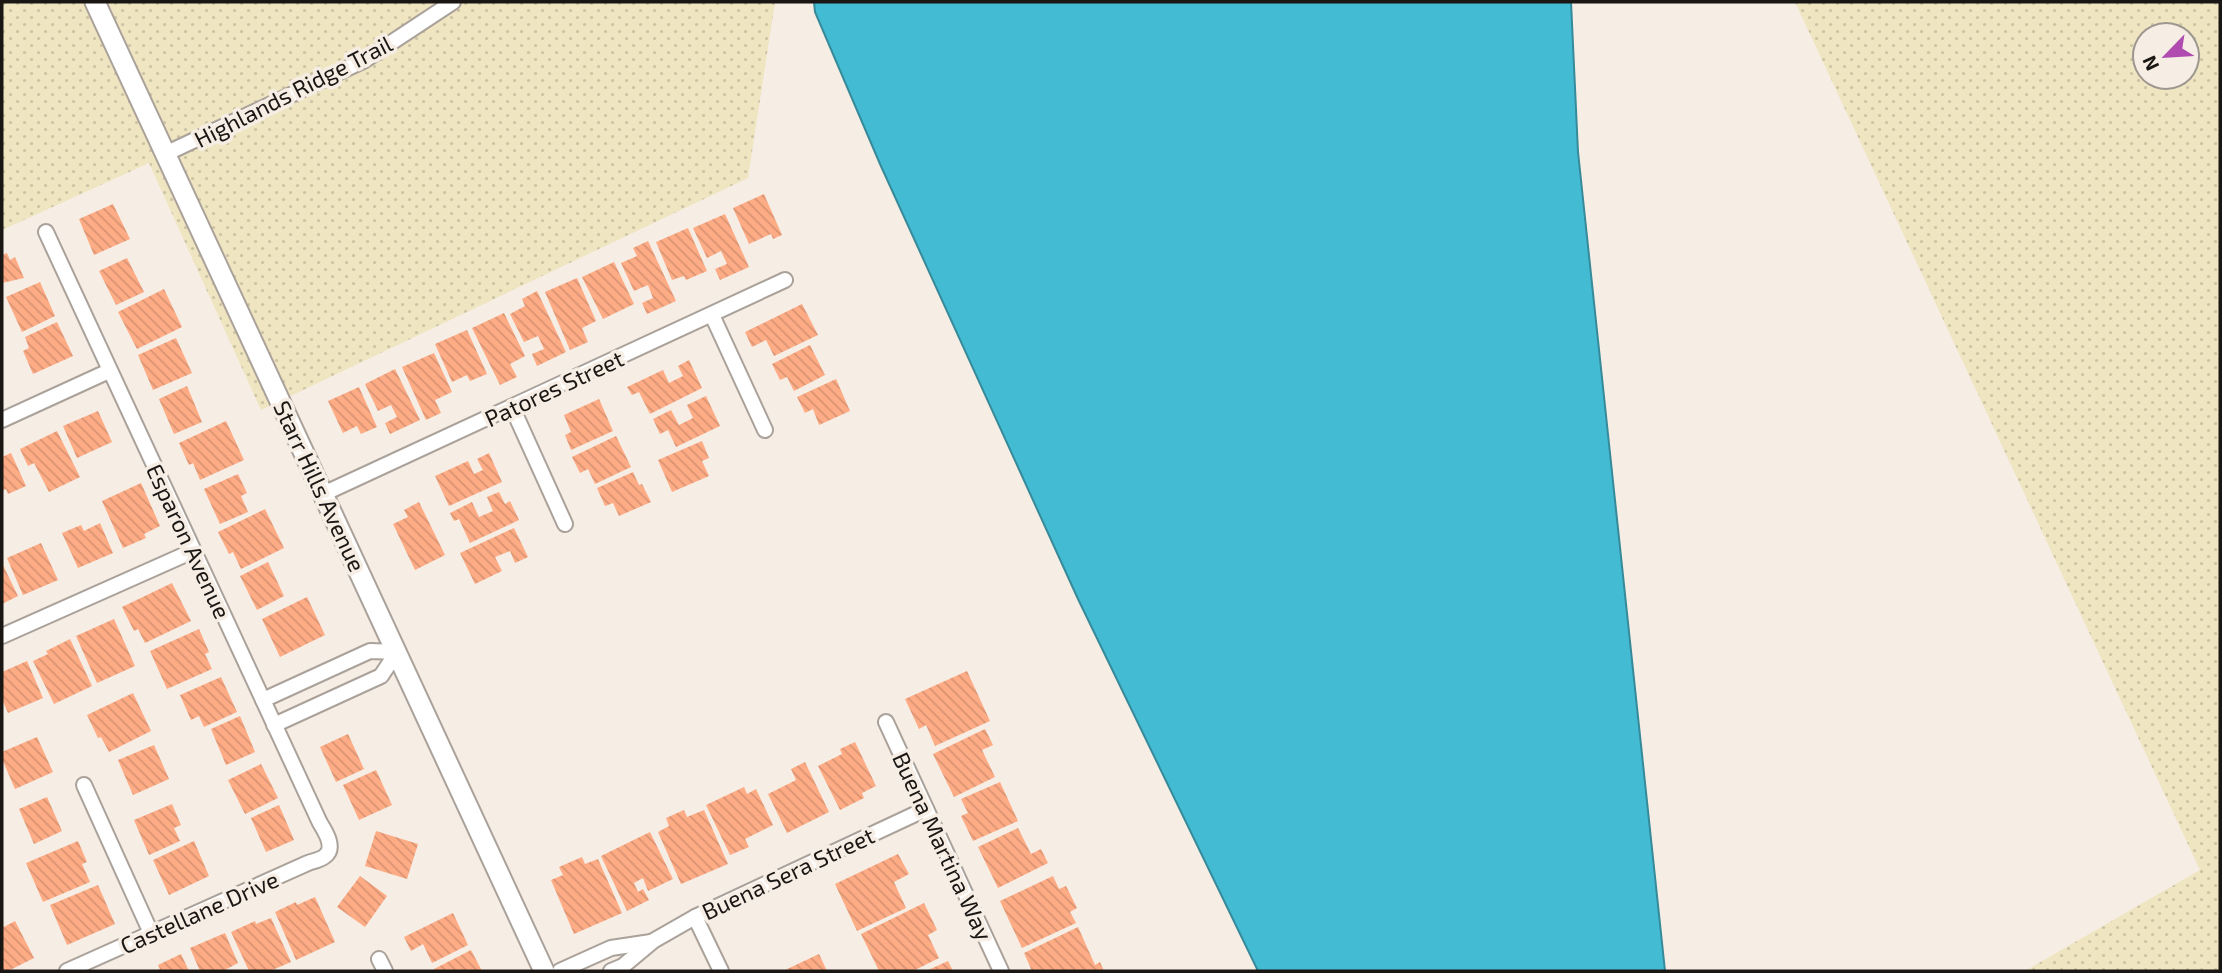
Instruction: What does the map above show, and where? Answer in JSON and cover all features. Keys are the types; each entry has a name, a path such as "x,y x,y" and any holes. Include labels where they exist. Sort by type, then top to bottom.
{"street":[{"name":"Starr Hills Avenue","path":"95,2 544,971"},
{"name":"Highlands Ridge Trail","path":"165,154 365,60 453,2"},
{"name":"Esparon Avenue","path":"46,232 274,725 328,835 330,850"},
{"name":"Patores Street","path":"323,494 785,280"},
{"path":"712,314 765,430"},
{"path":"2,420 109,372"},
{"path":"512,407 565,524"},
{"path":"2,636 193,551"},
{"path":"263,700 370,651 397,652"},
{"path":"274,725 381,676 397,652"},
{"name":"Buena Martina Way","path":"886,722 1002,971"},
{"path":"84,785 151,933"},
{"name":"Buena Sera Street","path":"611,971 623,966 653,942 695,917 926,809"},
{"name":"Castellane Drive","path":"67,971 322,858 330,850"},
{"path":"695,917 721,971"},
{"name":"Buena Sera Street","path":"560,971 611,948 653,942"}],"sand":[{"path":"2,2 775,2 748,178 261,410 149,163 2,230"},
{"path":"1795,2 2220,2 2220,971 2025,971 2200,870"}],"water":[{"path":"814,2 1571,2 1578,152 1665,971 1258,971 1078,599 880,164 815,12"}],"building":[{"path":"764,194 782,235 773,239 771,234 749,244 733,208"},
{"path":"113,204 130,239 94,255 79,219"},
{"path":"725,214 749,267 720,280 715,269 727,264 721,251 707,258 693,228"},
{"path":"688,228 707,271 686,280 684,276 672,280 656,242"},
{"path":"648,241 676,301 647,314 642,303 653,298 648,285 634,291 621,263 637,256 633,248"},
{"path":"7,253 10,260 15,257 24,278 2,283 2,255"},
{"path":"127,258 144,292 116,305 99,271"},
{"path":"614,262 634,304 603,319 582,277"},
{"path":"577,278 596,321 582,328 588,342 570,350 545,292"},
{"path":"40,282 55,316 22,332 6,297"},
{"path":"164,289 182,327 137,349 118,312"},
{"path":"537,291 566,352 537,366 532,354 544,349 538,336 524,342 510,314 525,306 522,299"},
{"path":"802,304 818,335 774,356 766,340 752,347 745,332"},
{"path":"504,313 525,356 510,364 517,377 500,385 472,328"},
{"path":"57,322 73,356 33,374 23,351 29,348 25,337"},
{"path":"467,330 487,374 470,381 467,375 452,382 435,344"},
{"path":"176,338 192,373 153,390 138,355"},
{"path":"810,345 825,375 794,391 787,377 780,380 772,364"},
{"path":"434,353 452,392 435,400 441,413 426,420 402,367"},
{"path":"689,360 702,388 650,414 639,392 632,395 627,387 663,370 669,383 683,376 678,366"},
{"path":"395,369 420,420 390,434 385,423 397,417 391,405 378,411 365,384"},
{"path":"836,379 850,411 819,425 813,409 805,413 797,397"},
{"path":"187,386 202,422 174,434 159,399"},
{"path":"359,387 377,427 361,434 357,426 343,433 328,401"},
{"path":"706,396 720,426 676,447 668,430 660,434 653,419 671,410 679,425 693,418 687,405"},
{"path":"599,399 613,431 571,450 565,435 571,432 564,415"},
{"path":"98,411 112,442 77,458 63,426"},
{"path":"226,421 244,460 200,480 193,463 189,465 179,443"},
{"path":"57,431 80,477 49,492 34,463 28,466 20,449"},
{"path":"616,436 631,467 595,484 588,469 580,473 572,457"},
{"path":"702,441 709,458 702,461 709,476 672,492 658,460"},
{"path":"11,453 26,486 8,494 6,489 2,491 2,457"},
{"path":"489,453 502,482 449,506 435,476 468,461 474,474 483,470 477,459"},
{"path":"633,472 651,502 619,516 613,503 605,506 597,488"},
{"path":"238,474 247,493 241,496 248,512 220,524 204,489"},
{"path":"141,483 160,526 144,534 146,538 123,548 102,501"},
{"path":"499,492 505,504 510,501 519,520 470,543 459,519 454,521 450,513 472,502 479,517 493,511 487,497"},
{"path":"419,502 445,555 415,570 393,524 408,517 404,510"},
{"path":"265,509 284,548 241,569 233,552 229,554 218,532"},
{"path":"100,523 113,553 78,568 62,533 81,525 84,531"},
{"path":"514,528 528,557 515,563 510,551 495,557 502,571 475,584 460,553"},
{"path":"41,543 58,580 23,595 7,558"},
{"path":"268,562 284,596 257,610 240,576"},
{"path":"2,563 18,596 2,604"},
{"path":"172,583 191,621 145,643 138,629 134,631 122,607"},
{"path":"307,597 325,635 280,657 262,619"},
{"path":"114,619 135,666 97,683 76,636"},
{"path":"199,629 209,652 205,654 212,669 167,689 150,651"},
{"path":"70,639 92,686 54,704 33,661"},
{"path":"27,661 43,698 8,713 2,699 2,672"},
{"path":"967,671 990,721 935,746 926,725 919,729 905,699"},
{"path":"221,677 237,712 204,727 199,716 191,720 180,695"},
{"path":"133,693 151,731 109,752 101,737 98,738 87,715"},
{"path":"240,716 255,752 226,765 211,729"},
{"path":"985,729 993,745 982,750 995,777 954,797 933,754"},
{"path":"348,734 364,769 336,782 320,747"},
{"path":"37,737 53,772 15,789 2,759 2,752"},
{"path":"855,742 876,786 862,793 864,798 840,810 818,766 842,754 840,749"},
{"path":"154,745 169,779 133,795 118,760"},
{"path":"805,762 829,812 787,833 768,794 796,780 791,769"},
{"path":"261,764 278,798 245,814 228,780"},
{"path":"376,770 392,805 359,820 343,785"},
{"path":"1000,782 1018,821 973,841 961,816 968,813 961,799"},
{"path":"744,787 747,794 756,789 773,825 745,839 749,847 730,855 706,805"},
{"path":"47,797 62,831 34,844 19,809"},
{"path":"172,804 181,825 174,828 180,841 149,855 134,820"},
{"path":"279,805 294,840 266,852 251,818"},
{"path":"684,810 687,817 704,810 728,864 681,884 658,832 669,826 666,818"},
{"path":"1018,828 1031,854 1041,849 1048,863 998,888 978,847"},
{"path":"376,831 418,844 407,879 365,866"},
{"path":"650,832 673,879 648,891 643,878 634,883 638,892 643,889 649,900 627,911 601,856"},
{"path":"78,841 87,862 82,864 90,882 43,902 26,863"},
{"path":"194,841 209,876 169,895 153,860"},
{"path":"898,854 909,874 894,882 906,908 857,931 835,884"},
{"path":"582,857 585,864 598,859 622,913 574,934 551,880 563,875 559,867"},
{"path":"360,876 387,896 365,927 337,907"},
{"path":"1053,876 1059,889 1066,886 1077,908 1070,912 1076,923 1022,948 1000,901"},
{"path":"98,885 115,924 67,945 50,905"},
{"path":"315,897 335,942 296,960 275,912"},
{"path":"924,903 937,930 928,935 939,958 913,971 879,971 861,934"},
{"path":"453,913 468,945 432,963 423,944 411,951 404,937"},
{"path":"271,918 291,962 270,971 249,971 231,932 255,921 256,924"},
{"path":"15,921 34,958 8,971 2,971 2,928"},
{"path":"1078,927 1095,965 1100,962 1104,971 1032,971 1024,953"},
{"path":"225,933 238,963 223,971 200,971 190,948"},
{"path":"471,950 482,971 435,971 434,969"},
{"path":"181,954 189,971 155,971 160,969 158,965"},
{"path":"819,954 827,971 783,971"},
{"path":"948,961 953,971 926,971"}]}
